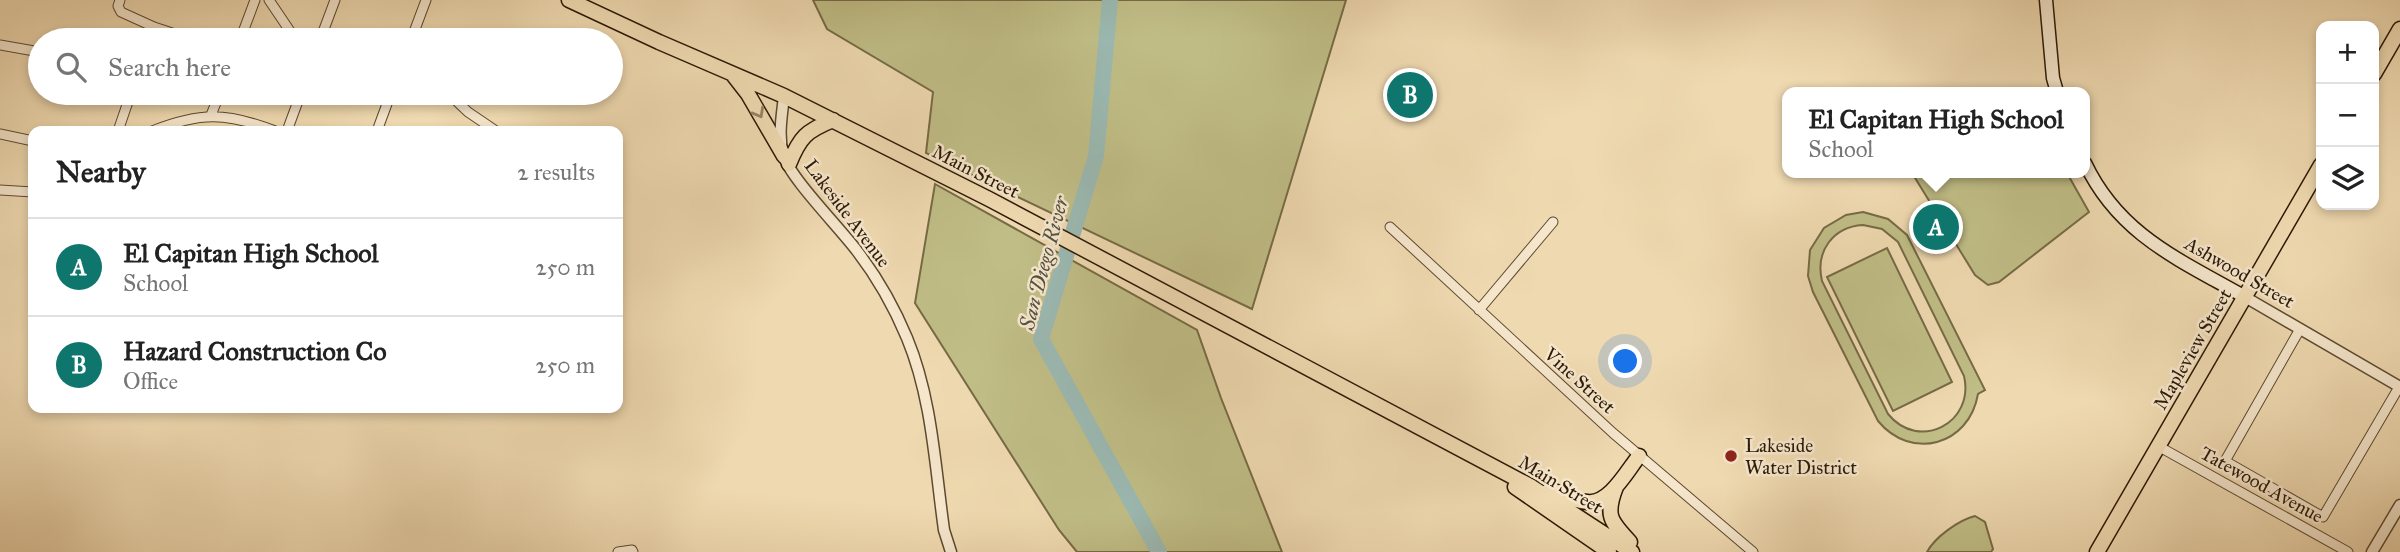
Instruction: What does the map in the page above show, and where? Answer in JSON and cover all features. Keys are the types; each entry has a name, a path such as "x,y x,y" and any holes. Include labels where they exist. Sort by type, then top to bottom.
{"main road":[{"name":"Main Street","path":"569,0 784,96 916,161 1543,493 1632,552"},
{"path":"2046,0 2056,87"},
{"path":"2379,65 2400,29"},
{"path":"730,73 748,94 786,160 805,134 833,120"},
{"name":"Ashwood Street","path":"2090,172 2102,194 2123,219 2146,239 2245,297"},
{"name":"Mapleview Street","path":"2097,552 2316,174"},
{"name":"Main Street","path":"1468,454 1609,552"},
{"path":"1468,454 1585,502 1594,502 1604,497 1639,456"},
{"path":"1616,486 1610,501 1611,520 1639,552"}],"street":[{"path":"121,0 118,6 121,12 157,28"},
{"path":"244,28 255,0"},
{"path":"269,0 288,28"},
{"path":"324,28 335,0"},
{"path":"416,28 426,0"},
{"path":"0,45 28,50"},
{"name":"Lakeside Avenue","path":"784,96 780,129 786,160 798,179 858,252 887,295 906,336 925,394 944,530 951,552"},
{"path":"120,126 127,105"},
{"path":"211,116 215,105"},
{"path":"289,126 297,105"},
{"path":"379,126 387,105"},
{"path":"461,105 489,126"},
{"path":"164,126 179,120 211,116 247,120 262,126"},
{"path":"0,134 28,140"},
{"path":"0,190 28,192"},
{"path":"1479,310 1553,222"},
{"name":"Vine Street","path":"1390,227 1639,456 1753,552"},
{"name":"Ashwood Street","path":"2245,297 2399,387"},
{"path":"2300,329 2225,461 2323,517 2399,387"},
{"name":"Tatewood Avenue","path":"2158,446 2348,552"},
{"path":"2372,552 2400,505"},
{"path":"618,552 633,552"}],"shaded area":[{"path":"813,0 1346,0 1252,309 926,153 933,92 827,29"},
{"path":"1915,178 2070,178 2089,212 1999,282 1988,285 1975,275"},
{"path":"935,184 1197,330 1282,552 1077,552 1059,530 915,303"},
{"path":"1863,212 1888,219 1907,235 1985,390 1978,394 1972,412 1963,426 1951,436 1922,444 1906,441 1891,433 1878,421 1813,292 1808,276 1810,250 1824,228 1846,215","holes":["1863,225 1882,229 1898,242 1964,376 1965,393 1961,407 1953,419 1942,427 1929,431 1914,431 1888,414 1822,281 1821,260 1835,236 1843,230"]},
{"path":"1887,248 1952,382 1893,411 1827,277"},
{"path":"1975,516 1985,522 1993,549 1991,552 1927,552 1948,530"}],"waterway":[{"name":"San Diego River","path":"1110,0 1096,156 1041,339 1159,552"}],"place":[{"name":"Hazard Construction Co","path":"1410,95"},
{"name":"El Capitan High School","path":"1936,227"},
{"name":"Lakeside Water District","path":"1731,456"}]}
